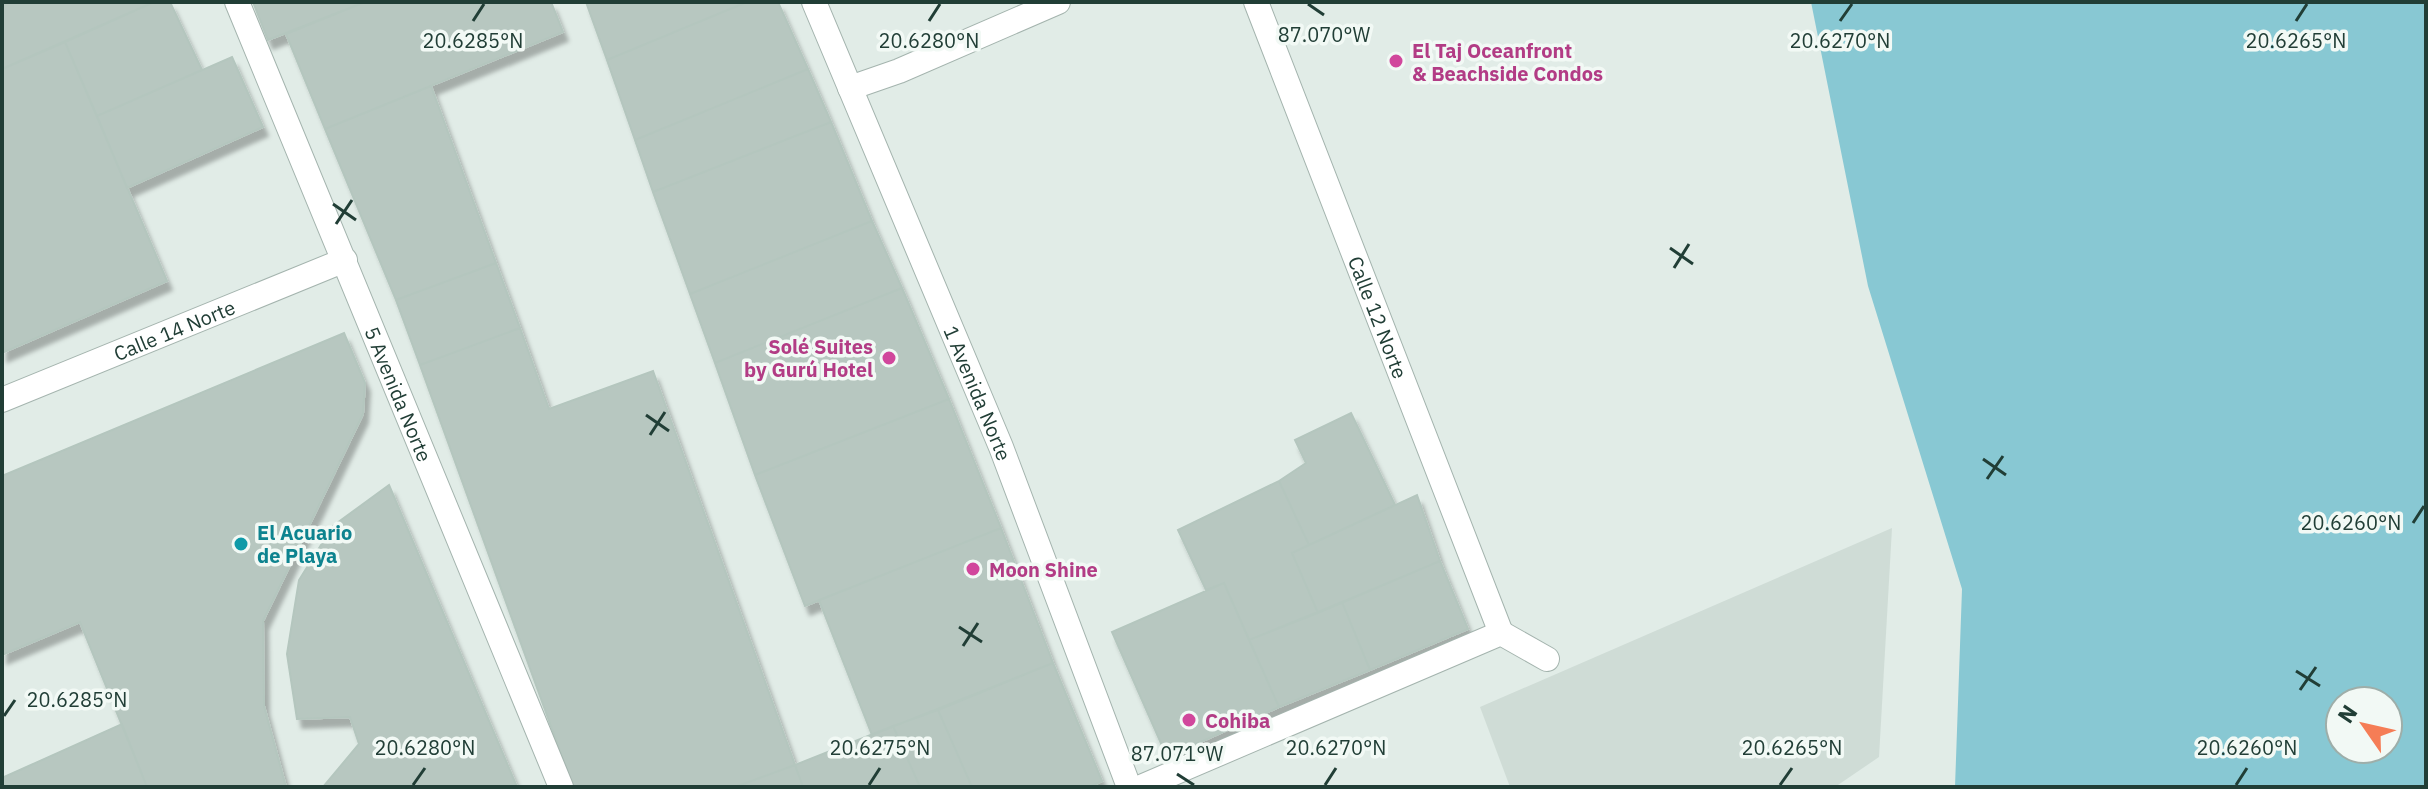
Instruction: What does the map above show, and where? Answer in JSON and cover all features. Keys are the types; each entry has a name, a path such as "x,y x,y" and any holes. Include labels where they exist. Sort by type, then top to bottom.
{"street":[{"name":"5 Avenida Norte","path":"237,2 561,787"},
{"name":"1 Avenida Norte","path":"814,2 1001,447 1129,787"},
{"path":"850,88 899,71 1058,2"},
{"name":"Calle 12 Norte","path":"1256,2 1501,633"},
{"name":"Calle 14 Norte","path":"2,400 345,260"},
{"path":"1141,787 1501,633 1547,659"}],"shaded area":[{"path":"1892,528 1879,757 1835,787 1510,787 1480,707"}],"water":[{"path":"1811,2 2426,2 2426,787 1955,787 1962,589 1868,286"}],"building":[{"path":"2,2 154,2 2,69"},
{"path":"154,2 170,2 202,70 97,116 65,42"},
{"path":"253,2 365,2 268,40"},
{"path":"365,2 551,2 563,32 325,129 286,34"},
{"path":"586,2 747,2 607,60"},
{"path":"747,2 778,2 808,69 635,140 607,60"},
{"path":"65,42 167,281 2,353 2,69"},
{"path":"232,57 263,127 127,188 97,116"},
{"path":"808,69 831,122 653,192 635,140"},
{"path":"431,86 496,263 396,300 325,129"},
{"path":"831,122 872,221 690,294 653,192"},
{"path":"872,221 902,288 715,363 690,294"},
{"path":"496,263 520,328 420,365 396,300"},
{"path":"902,288 949,399 755,475 715,363"},
{"path":"520,328 549,409 653,371 795,765 735,787 573,787 420,365"},
{"path":"344,333 365,383 363,414 263,621 264,706 286,787 147,787 80,622 2,655 2,476"},
{"path":"949,399 1001,528 805,606 755,475"},
{"path":"1351,413 1395,505 1309,545 1279,481 1306,463 1295,440"},
{"path":"1279,481 1309,545 1292,553 1318,613 1249,640 1224,583 1206,590 1178,530"},
{"path":"389,485 517,787 323,787 359,744 350,717 297,719 287,654 299,580 333,526"},
{"path":"1417,495 1440,561 1318,613 1292,553"},
{"path":"1001,528 1053,663 872,735 819,600"},
{"path":"1440,561 1468,629 1370,670 1342,602"},
{"path":"1224,583 1279,707 1167,757 1112,632"},
{"path":"1342,602 1370,670 1279,707 1249,640"},
{"path":"1053,663 1102,781 1090,787 972,787 938,710"},
{"path":"938,710 972,787 920,787 893,726"},
{"path":"122,724 147,787 2,787 2,778"},
{"path":"893,726 920,787 803,787 795,765"},
{"path":"795,765 803,787 735,787"}],"place":[{"name":"El Taj Oceanfront & Beachside Condos","path":"1396,61"},
{"name":"Solé Suites by Gurú Hotel","path":"889,358"},
{"name":"El Acuario de Playa","path":"241,544"},
{"name":"Moon Shine","path":"973,569"},
{"name":"Cohiba","path":"1189,720"}]}
